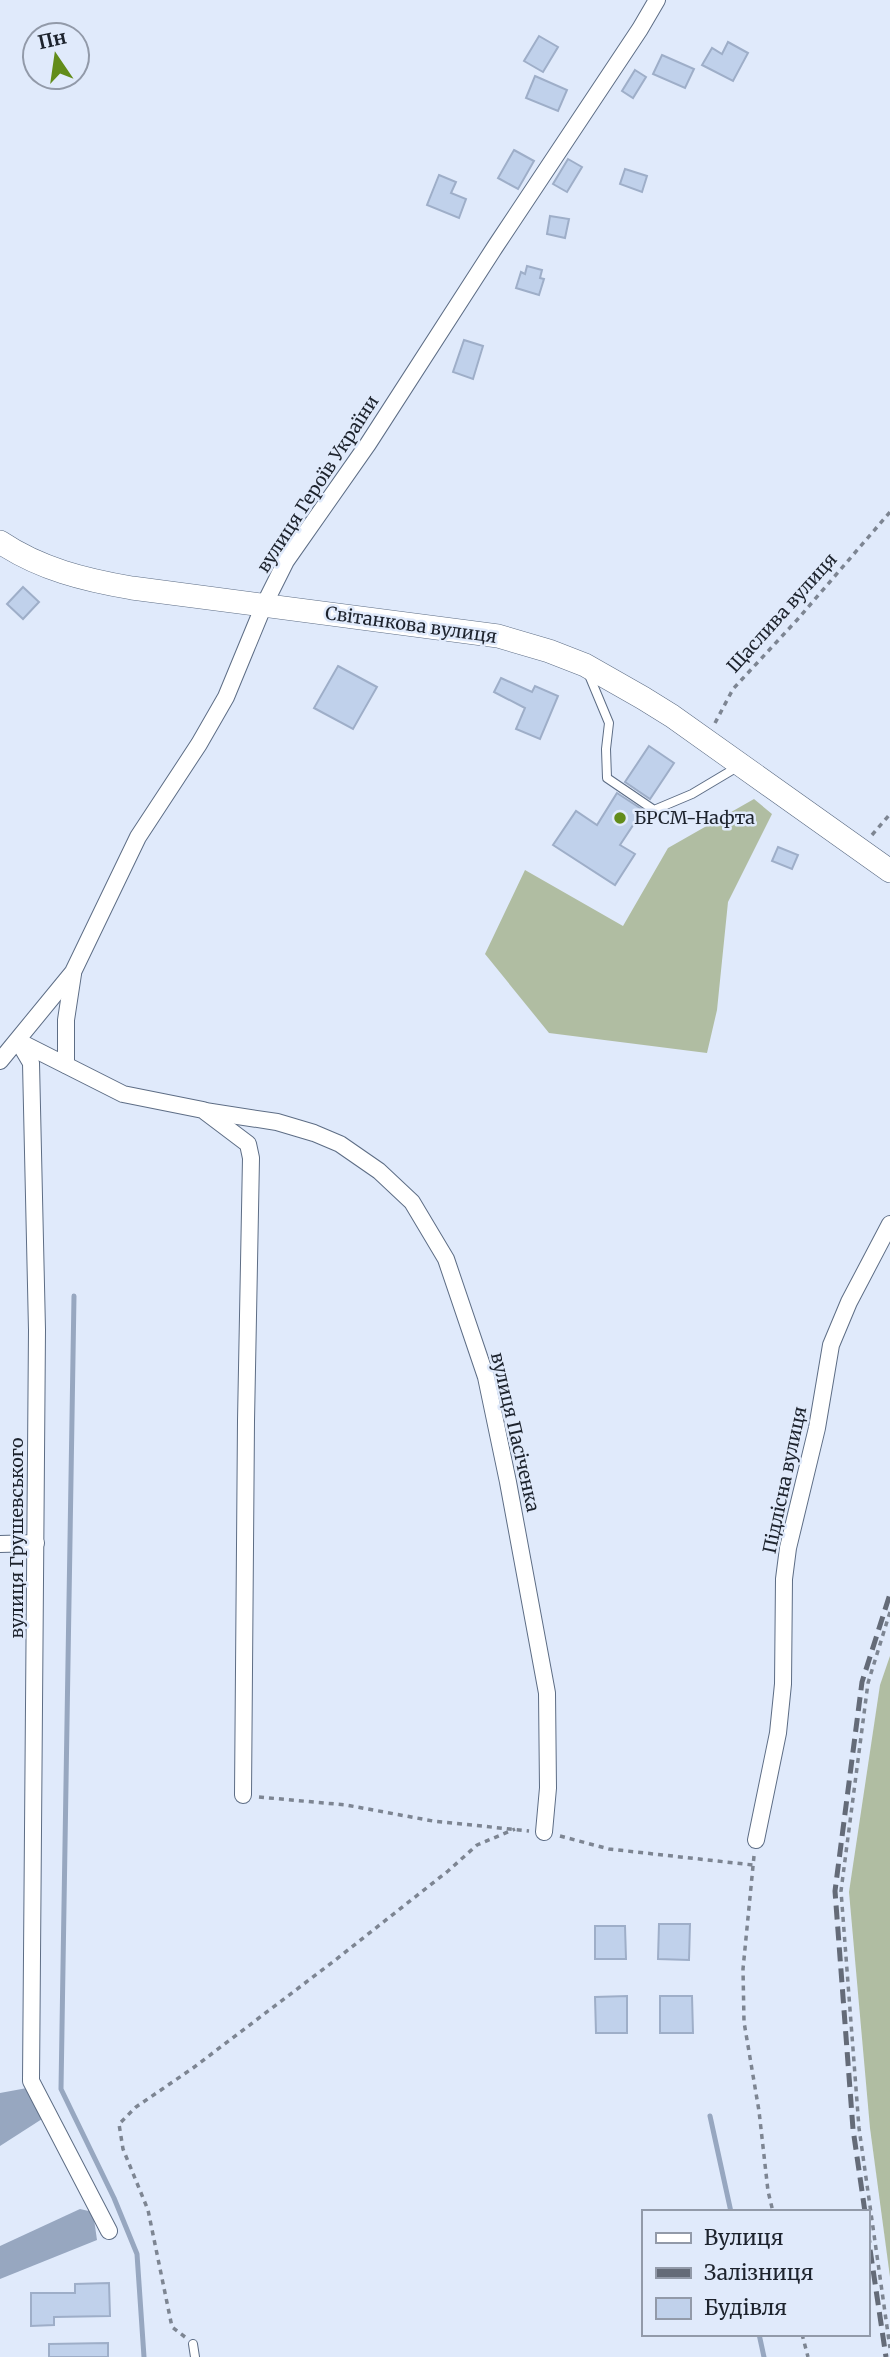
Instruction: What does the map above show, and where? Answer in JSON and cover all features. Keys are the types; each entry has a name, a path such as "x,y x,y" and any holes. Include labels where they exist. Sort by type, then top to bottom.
{"main road":[{"name":"Світанкова вулиця","path":"0,542 51,569 89,581 132,589 498,636 549,651 585,665 672,716 890,871"}],"street":[{"name":"вулиця Героїв України","path":"0,1061 73,972 138,837 199,744 226,697 264,605 286,561 368,444 657,0"},
{"path":"66,1065 66,1020 73,972"},
{"name":"вулиця Пасіченка","path":"18,1041 123,1094 277,1122 314,1133 340,1144 379,1171 412,1202 446,1259 486,1377 547,1693 548,1788 544,1832"},
{"name":"вулиця Грушевського","path":"18,1041 31,1063 37,1330 31,2081 109,2231"},
{"name":"вулиця Пасіченка","path":"203,1110 248,1143 251,1158 245,1435 243,1795"},
{"name":"Підлісна вулиця","path":"756,1840 779,1720 783,1684 784,1579 788,1548 817,1428 831,1345 849,1302 890,1224"},
{"path":"0,1544 36,1544"}],"lane":[{"path":"585,665 609,723 607,778 654,810 692,794 741,765"},
{"path":"193,2344 195,2357"}],"path":[{"name":"Щаслива вулиця","path":"706,741 733,689 890,512"},
{"path":"860,850 890,814"},
{"path":"890,1612 868,1683 841,1891 859,2128 890,2348"},
{"path":"243,1795 346,1805 433,1821 544,1832 609,1849 753,1865"},
{"path":"193,2344 172,2327 148,2210 123,2149 119,2124 136,2107 334,1961 477,1845 515,1829"},
{"path":"756,1840 743,1969 744,2022 773,2210"},
{"path":"803,2336 808,2357"}],"green space":[{"path":"754,799 772,814 728,902 717,1010 707,1053 549,1033 485,954 525,870 623,926 668,848"},
{"path":"890,1656 890,2277 870,2128 849,1892 880,1685"}],"water":[{"path":"27,2088 42,2119 0,2146 0,2093"},
{"path":"80,2209 93,2212 97,2240 0,2279 0,2246"}],"building":[{"path":"539,36 558,47 543,72 524,61"},
{"path":"728,42 748,53 733,81 702,65 712,48 722,54"},
{"path":"662,55 694,69 685,88 653,74"},
{"path":"635,70 646,77 633,98 622,91"},
{"path":"535,76 567,90 558,111 526,98"},
{"path":"514,150 534,161 518,189 498,178"},
{"path":"568,159 582,167 567,192 553,184"},
{"path":"625,169 647,176 642,192 620,184"},
{"path":"439,175 456,182 451,193 466,199 459,218 427,205"},
{"path":"550,216 569,219 565,238 547,234"},
{"path":"527,266 542,270 540,278 544,279 539,295 516,288 521,272 525,274"},
{"path":"464,340 483,346 473,379 453,372"},
{"path":"23,587 39,602 23,619 7,604"},
{"path":"338,666 377,687 353,729 314,708"},
{"path":"501,678 532,692 535,686 558,696 540,739 516,729 525,708 494,692"},
{"path":"649,746 674,763 650,799 625,782"},
{"name":"БРСМ-Нафта","path":"617,793 643,810 620,845 635,854 615,885 553,845 576,811 597,825"},
{"path":"778,847 798,855 792,869 772,861"},
{"path":"659,1924 690,1924 689,1960 658,1959"},
{"path":"595,1926 625,1926 626,1959 595,1959"},
{"path":"627,1996 627,2033 596,2033 595,1997"},
{"path":"660,1996 692,1996 693,2033 660,2033"},
{"path":"109,2283 110,2316 54,2317 54,2325 31,2326 31,2293 75,2293 75,2284"},
{"path":"108,2343 108,2357 49,2357 49,2344"}],"waterway":[{"path":"74,1296 61,2089 114,2198 137,2254 144,2357"},
{"path":"710,2116 731,2210"},
{"path":"759,2336 764,2357"}],"railway":[{"path":"865,2210 853,2129 835,1891 862,1682 890,1594"},
{"path":"869,2242 886,2357"}],"place":[{"name":"БРСМ-Нафта","path":"620,818"}]}
